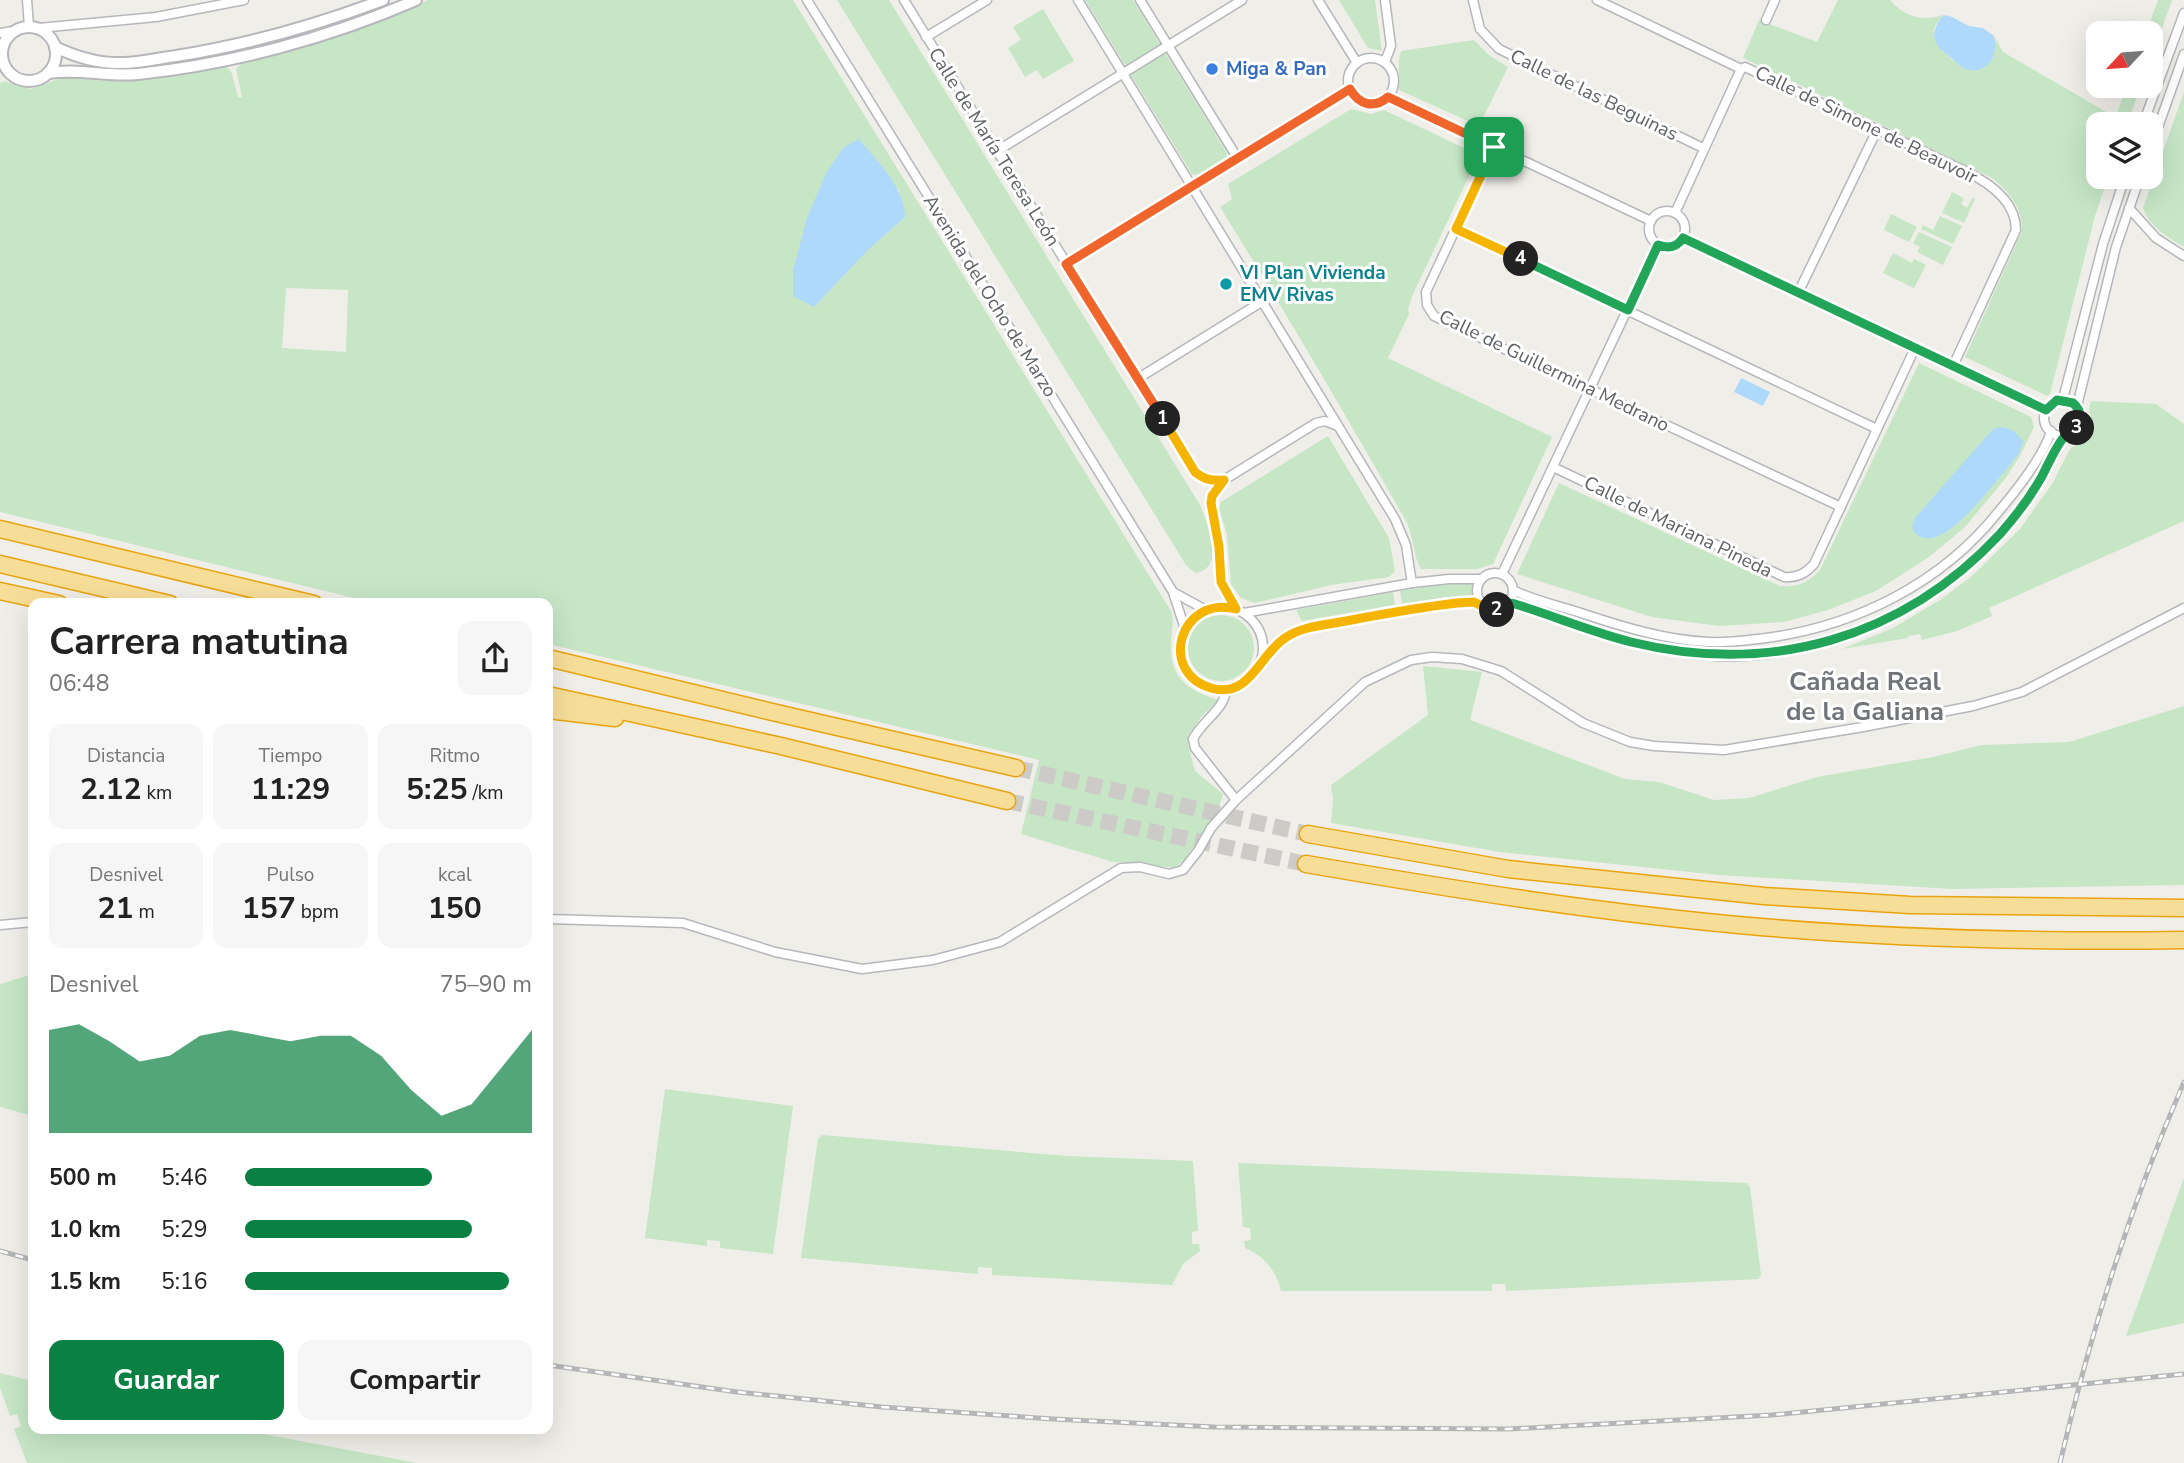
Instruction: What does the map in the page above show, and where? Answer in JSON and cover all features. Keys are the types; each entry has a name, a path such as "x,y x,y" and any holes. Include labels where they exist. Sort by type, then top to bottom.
{"highway":[{"path":"0,529 289,598"},
{"path":"0,564 144,598"},
{"path":"0,591 32,598"},
{"path":"553,659 1016,768"},
{"path":"553,696 688,725 1007,801"},
{"path":"553,711 688,725"},
{"path":"1308,834 1508,869 1764,895 1910,905 2184,908"},
{"path":"1306,864 1504,898 1761,927 1907,937 2184,940"}],"street":[{"path":"27,0 34,27 52,39 55,47 55,61 48,74"},
{"path":"0,33 34,27 156,17 244,0"},
{"path":"55,47 103,62 151,60 255,40 307,26 383,0"},
{"path":"13,31 2,45 1,53 6,71 13,77 28,82 64,71 123,75 196,65 310,38 416,0"},
{"name":"Avenida del Ocho de Marzo","path":"807,0 1173,592 1185,629"},
{"name":"Calle de María Teresa León","path":"904,0 1195,472 1212,481 1224,480"},
{"path":"926,37 987,0"},
{"path":"1078,0 1326,402 1402,531 1412,583"},
{"path":"1140,0 1238,159"},
{"path":"997,151 1242,0"},
{"path":"1318,0 1357,63"},
{"path":"1385,0 1391,46 1385,62"},
{"name":"Calle de las Beguinas","path":"1473,0 1480,29 1499,49 1703,148"},
{"name":"Calle de Simone de Beauvoir","path":"1597,0 1980,178 1995,190 2012,209 2016,230 1953,366"},
{"path":"1766,20 1775,0"},
{"path":"2147,112 2184,13"},
{"path":"2163,113 2184,54"},
{"path":"1371,58 1385,62 1395,83 1388,97 1377,104 1364,103 1353,95 1349,75 1357,63 1371,58"},
{"path":"1675,213 1741,69"},
{"path":"1066,264 1350,89"},
{"path":"1388,97 1651,221"},
{"path":"1799,292 1877,130"},
{"name":"Calle de Guillermina Medrano","path":"1494,147 1426,292 1425,299 1434,316 1841,507"},
{"path":"2063,400 2103,244 2121,189"},
{"path":"2077,406 2063,400 2054,401 2046,410 2045,421 2051,431 2065,435 2075,431 2080,422 2077,406 2116,247 2136,189"},
{"path":"2129,208 2156,238 2184,256"},
{"path":"1664,211 1675,213 1683,221 1683,238 1669,247 1658,245 1651,237 1651,221 1664,211"},
{"path":"1456,229 1877,429"},
{"path":"1683,238 2046,410"},
{"path":"1502,574 1658,245"},
{"path":"1138,379 1264,301"},
{"name":"Calle de Mariana Pineda","path":"1553,467 1784,578 1795,578 1807,572 1814,564 1915,348"},
{"path":"1316,423 1325,409 1326,402"},
{"path":"1262,659 1280,642 1300,630 1429,606 1471,601 1494,610 1509,603 1513,590 1510,580 1502,574 1491,573 1481,579 1412,583 1240,611 1217,607 1195,616 1185,629 1180,643 1186,670 1192,677 1208,688 1226,690 1238,687 1249,680 1262,659 1261,633 1240,611 1221,582 1212,496 1224,480 1316,423 1325,421 1338,426"},
{"path":"1513,590 1634,630 1708,642 1794,634 1828,626 1878,606 1949,562 1990,524 2017,489 2051,431"},
{"path":"1509,603 1631,642 1706,655 1753,655 1798,649 1832,640 1895,615 1923,598 1972,561 2000,534 2029,498 2065,435"},
{"path":"1480,603 1476,592 1481,579"},
{"name":"Avenida del Ocho de Marzo","path":"1173,592 1206,610"},
{"path":"553,919 684,923 775,952 862,969 933,960 1000,942 1121,868 1140,867 1169,874 1183,870 1198,852 1211,828 1236,800 1365,682 1411,660 1432,657 1462,659 1502,671 1583,723 1630,742 1724,750 1973,706 2022,692 2184,608"},
{"path":"1226,690 1226,699 1193,739 1195,748 1236,800"},
{"path":"0,925 28,922"}],"green space":[{"path":"428,0 793,0 1171,611 1171,655 1177,674 1190,687 1219,700 1201,717 1189,734 1188,744 1195,771 1223,794 1219,807 1184,861 1175,867 1113,862 1021,834 1039,760 553,645 553,598 354,598 0,512 0,83 5,81 31,89 64,77 102,81 130,80 225,66 231,71 238,97 242,97 236,69 243,61 408,9","holes":["859,139 899,191 905,217 868,250 814,307","286,288 348,290 346,352 282,348"]},
{"path":"837,0 889,0 1200,505 1212,544 1210,563 1205,570 1195,573 1186,565"},
{"path":"1085,0 1133,0 1227,153 1226,160 1198,176 1192,174"},
{"path":"1339,0 1375,0 1382,51 1368,48"},
{"path":"1838,0 1890,0 1908,14 1921,18 1944,15 1934,28 1934,34 1939,45 1953,61 1996,42 1994,36 2003,52 2106,112 2086,112 2086,189 2104,189 2050,394 2047,396 1965,357 2022,231 2020,215 2014,201 1992,178 1743,58 1759,20 1817,42"},
{"path":"2158,0 2172,0 2163,25 2163,21 2150,21"},
{"path":"1043,9 1074,61 1043,79 1037,70 1025,77 1008,48 1021,40 1013,27"},
{"path":"1474,40 1489,55 1508,67 1479,126 1399,90 1401,51"},
{"path":"2184,92 2184,247 2155,226 2143,208 2150,189 2163,189 2163,151"},
{"path":"2123,98 2137,98 2131,112 2117,112"},
{"path":"1351,109 1371,114 1384,110 1479,155 1413,294 1409,314 1388,358 1552,437 1493,564 1477,569 1421,569 1405,519 1220,207 1232,199 1228,184"},
{"path":"1952,192 1964,198 1961,204 1967,208 1972,198 1975,199 1964,223 1942,213"},
{"path":"1891,214 1917,227 1909,242 1884,230"},
{"path":"1940,216 1962,226 1953,244 1921,229 1923,225 1933,230"},
{"path":"1919,232 1952,247 1943,265 1917,252 1920,247 1913,243"},
{"path":"1893,253 1912,263 1914,259 1926,265 1914,288 1883,273"},
{"path":"1919,363 2031,417 2034,427 2005,479 1965,527 1929,557 1876,591 1828,610 1784,622 1719,626 1652,617 1517,574 1559,483 1780,586 1797,585 1811,579 1820,570"},
{"path":"2091,401 2156,404 2184,424 2184,521 1989,608 1992,616 1957,631 1922,640 1920,634 1842,649 1893,628 1940,600 1971,577 2020,529 2052,484 2070,449 2088,436 2093,424 2089,410"},
{"path":"1328,436 1389,538 1395,571 1389,577 1331,585 1255,603 1241,598 1231,584 1227,535 1219,508 1221,502"},
{"path":"1452,583 1472,583 1472,596 1402,604 1400,591"},
{"path":"1393,592 1395,605 1302,621 1296,610"},
{"path":"1221,615 1244,625 1254,648 1244,671 1221,681 1198,671 1188,648 1198,625"},
{"path":"1423,666 1482,672 1470,720 1625,779 1659,782 1714,800 1749,798 1817,777 1933,757 1982,745 2069,742 2184,706 2184,885 1952,889 1718,875 1500,852 1331,823 1331,785 1428,715"},
{"path":"28,976 28,1115 0,1107 0,984"},
{"path":"665,1089 793,1106 773,1254 720,1248 720,1241 707,1240 707,1246 645,1238"},
{"path":"822,1135 1067,1156 1193,1161 1198,1231 1192,1232 1192,1244 1199,1244 1200,1251 1183,1264 1172,1285 992,1275 992,1268 978,1267 978,1274 801,1258 818,1139"},
{"path":"1238,1163 1747,1183 1750,1187 1761,1275 1758,1279 1506,1291 1505,1284 1492,1284 1492,1291 1281,1291 1269,1265 1245,1248 1244,1241 1251,1240 1250,1228 1243,1227"},
{"path":"2184,1178 2184,1323 2126,1336"},
{"path":"0,1373 28,1380 28,1434 263,1434 417,1463 27,1463 14,1429 21,1426 17,1414 10,1416 0,1388"}],"water":[{"path":"1944,15 1969,26 1983,28 1994,36 1995,50 1986,66 1974,70 1966,69 1938,46 1934,37 1935,29"},
{"path":"859,139 895,185 904,206 905,217 868,250 814,307 793,296 793,271 807,218 826,173 844,147"},
{"path":"1741,378 1770,392 1763,406 1734,392"},
{"path":"1999,427 2016,433 2021,439 2023,442 2018,455 1959,522 1932,538 1917,535 1912,525 1915,518 1992,430"}],"tunnel":[{"path":"1016,768 1308,834"},
{"path":"1007,801 1306,864"}],"railway":[{"path":"2060,1463 2113,1270 2146,1175 2184,1082"},
{"path":"0,1251 28,1259"},
{"path":"553,1366 737,1392 882,1407 1053,1419 1214,1427 1509,1429 1772,1415 2184,1374"}],"place":[{"name":"Miga & Pan","path":"1212,69"},
{"name":"VI Plan Vivienda EMV Rivas","path":"1226,284"}],"district":[{"name":"Cañada Real de la Galiana","path":"1865,696"}],"route":[{"path":"1350,89 1358,100 1364,103 1377,104 1388,97 1494,147 1456,229 1628,310 1658,245 1675,246 1683,238 2046,410 2054,401 2068,400 2077,406 2079,411 2078,427 2065,435 2037,486 2018,513 2000,534 1958,573 1885,620 1832,640 1798,649 1753,655 1706,655 1631,642 1515,604 1509,603 1494,610 1471,601 1300,630 1286,636 1273,647 1262,659 1253,676 1244,684 1226,690 1208,688 1186,670 1182,662 1180,643 1187,625 1195,616 1217,607 1236,609 1221,582 1217,529 1211,503 1212,496 1224,480 1212,481 1195,472 1066,264 1350,89"}]}
